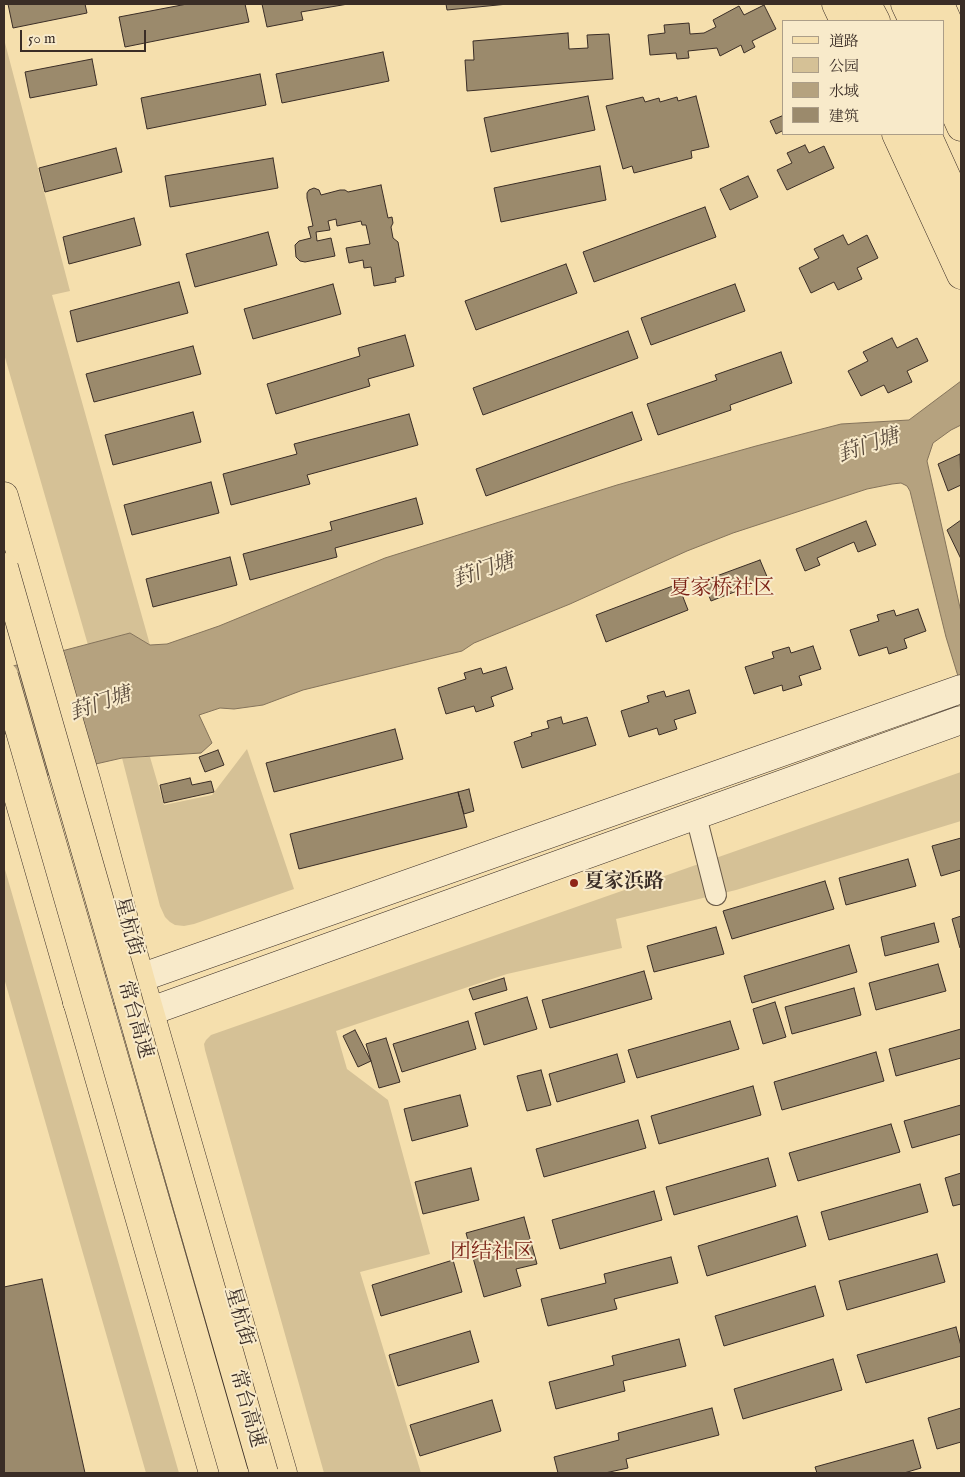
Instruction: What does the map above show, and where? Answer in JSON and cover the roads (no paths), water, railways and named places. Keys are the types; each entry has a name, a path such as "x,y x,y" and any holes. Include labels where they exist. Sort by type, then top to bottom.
{"main road":[{"path":"836,4 844,20"},
{"path":"852,4 860,20"},
{"path":"868,4 876,20"},
{"path":"905,4 913,20"},
{"path":"922,4 930,20"},
{"path":"940,4 961,51"},
{"path":"945,54 961,91"},
{"path":"945,91 961,128"},
{"path":"927,135 961,209"},
{"path":"903,138 961,242"},
{"path":"903,138 961,275"},
{"name":"星杭街","path":"4,496 87,783 140,978 284,1473"},
{"name":"常台高速","path":"4,567 264,1473"},
{"name":"常台高速","path":"4,676 234,1473"},
{"path":"77,1002 507,848 958,690"},
{"path":"87,1034 961,720"},
{"path":"4,748 213,1473"},
{"path":"507,848 519,879"}],"street":[{"path":"696,816 716,895"}],"water":[{"name":"葑门塘","path":"961,381 961,425 933,443 927,461 961,612 961,686 946,637 910,491 907,486 901,483 867,489 733,533 687,551 570,604 474,643 462,651 303,690 263,705 234,709 220,708 199,715 212,743 201,753 122,758 4,785 4,669 58,652 130,633 150,645 167,644 219,626 385,558 617,485 841,424 909,420"}],"place":[{"name":"夏家浜路","path":"574,883"}],"district":[{"name":"夏家桥社区","path":"722,590"},
{"name":"团结社区","path":"492,1254"}]}
